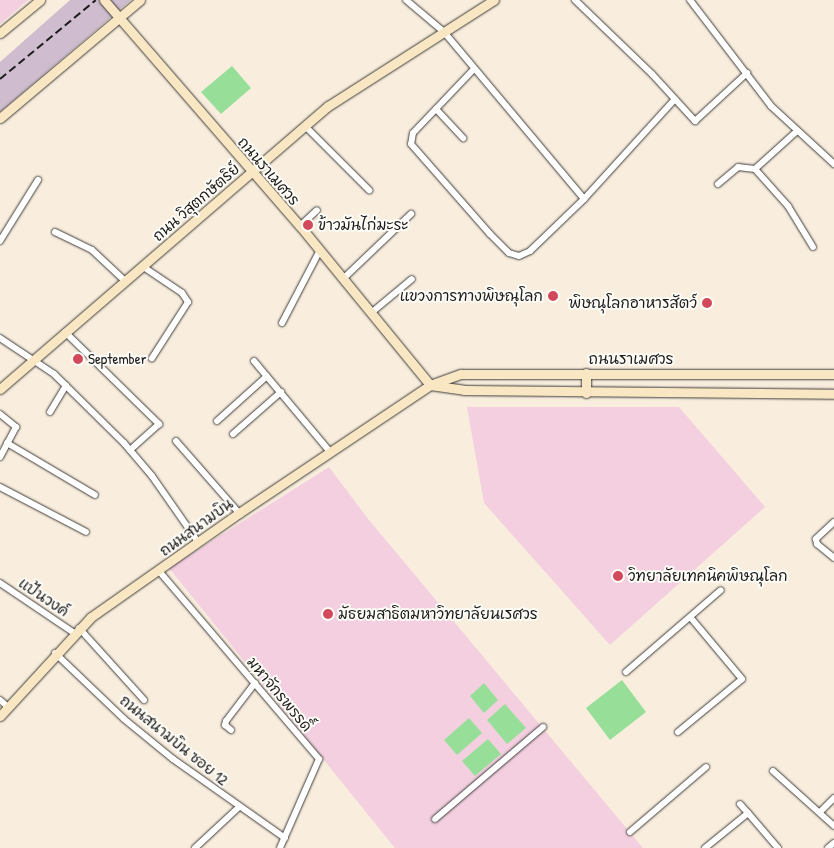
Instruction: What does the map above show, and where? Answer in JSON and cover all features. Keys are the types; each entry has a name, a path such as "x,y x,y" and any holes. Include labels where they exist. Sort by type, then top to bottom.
{"street":[{"path":"0,33 40,0"},
{"name":"ถนนราเมศวร","path":"104,0 251,172 300,226 430,385 461,374 834,374"},
{"path":"0,118 140,0"},
{"path":"406,0 444,32 473,70 584,199"},
{"name":"ถนน วิสุตกษัตริย์","path":"0,389 328,106 494,0"},
{"path":"575,0 695,121 747,73"},
{"path":"690,0 771,106 834,163"},
{"path":"473,70 413,133 411,144 509,253 519,256 530,251 584,199 675,99"},
{"path":"436,109 463,138"},
{"path":"305,126 369,190"},
{"path":"756,169 797,131"},
{"path":"718,184 738,167 756,169 788,206 813,247"},
{"path":"0,241 38,180"},
{"path":"300,226 317,210"},
{"path":"344,278 411,214"},
{"path":"55,232 92,250 125,281"},
{"path":"282,323 320,250"},
{"path":"142,266 182,294 188,302 152,358"},
{"path":"371,313 412,279"},
{"path":"65,332 159,424 130,450"},
{"path":"0,338 66,385 130,450 198,542"},
{"path":"254,361 330,452"},
{"path":"586,373 586,393"},
{"path":"217,420 267,376"},
{"path":"50,412 66,385"},
{"path":"430,385 464,390 586,393 834,394"},
{"name":"ถนนสนามบิน","path":"0,716 55,652 77,630 109,603 159,571 239,513 430,385"},
{"path":"233,434 280,392"},
{"path":"0,414 16,427 0,457"},
{"path":"176,441 239,513"},
{"path":"8,443 95,495"},
{"path":"0,487 86,532"},
{"path":"834,522 816,539 817,544 834,558"},
{"name":"มหาจักรพรรดิ์","path":"159,571 319,759 281,848"},
{"name":"แป้นวงค์","path":"0,583 77,630 144,700"},
{"path":"626,672 691,618 721,590"},
{"path":"678,732 742,680 691,618"},
{"name":"ถนนสนามบิน ซอย 12","path":"55,652 124,719 239,807 286,838"},
{"path":"231,730 225,725 226,721 255,683"},
{"path":"0,700 8,707"},
{"path":"435,819 543,727"},
{"path":"630,832 706,767"},
{"path":"773,771 834,826"},
{"path":"820,812 834,798"},
{"path":"740,804 778,848"},
{"path":"195,848 239,807"},
{"path":"705,848 748,813"},
{"path":"828,848 834,843"}],"shaded area":[{"path":"0,0 28,0 0,24"},
{"path":"70,0 131,0 0,112 0,62"},
{"name":"วิทยาลัยเทคนิคพิษณุโลก","path":"467,407 679,407 765,507 610,645 484,503"},
{"name":"มัธยมสาธิตมหาวิทยาลัยนเรศวร","path":"329,467 369,520 643,848 395,848 390,842 169,568"}],"green space":[{"path":"232,66 251,88 221,114 201,92"},
{"path":"622,680 646,712 610,740 586,708"},
{"path":"484,683 498,700 484,713 470,696"},
{"path":"505,704 526,728 507,744 487,720"},
{"path":"469,718 482,733 457,755 444,740"},
{"path":"488,739 501,754 475,776 462,761"}],"railway":[{"path":"0,79 96,0"}],"place":[{"name":"ข้าวมันไก่มะระ","path":"308,225"},
{"name":"แขวงการทางพิษณุโลก","path":"553,296"},
{"name":"พิษณุโลกอาหารสัตว์","path":"707,303"},
{"name":"September","path":"78,359"},
{"name":"วิทยาลัยเทคนิคพิษณุโลก","path":"618,576"},
{"name":"มัธยมสาธิตมหาวิทยาลัยนเรศวร","path":"328,614"}]}
